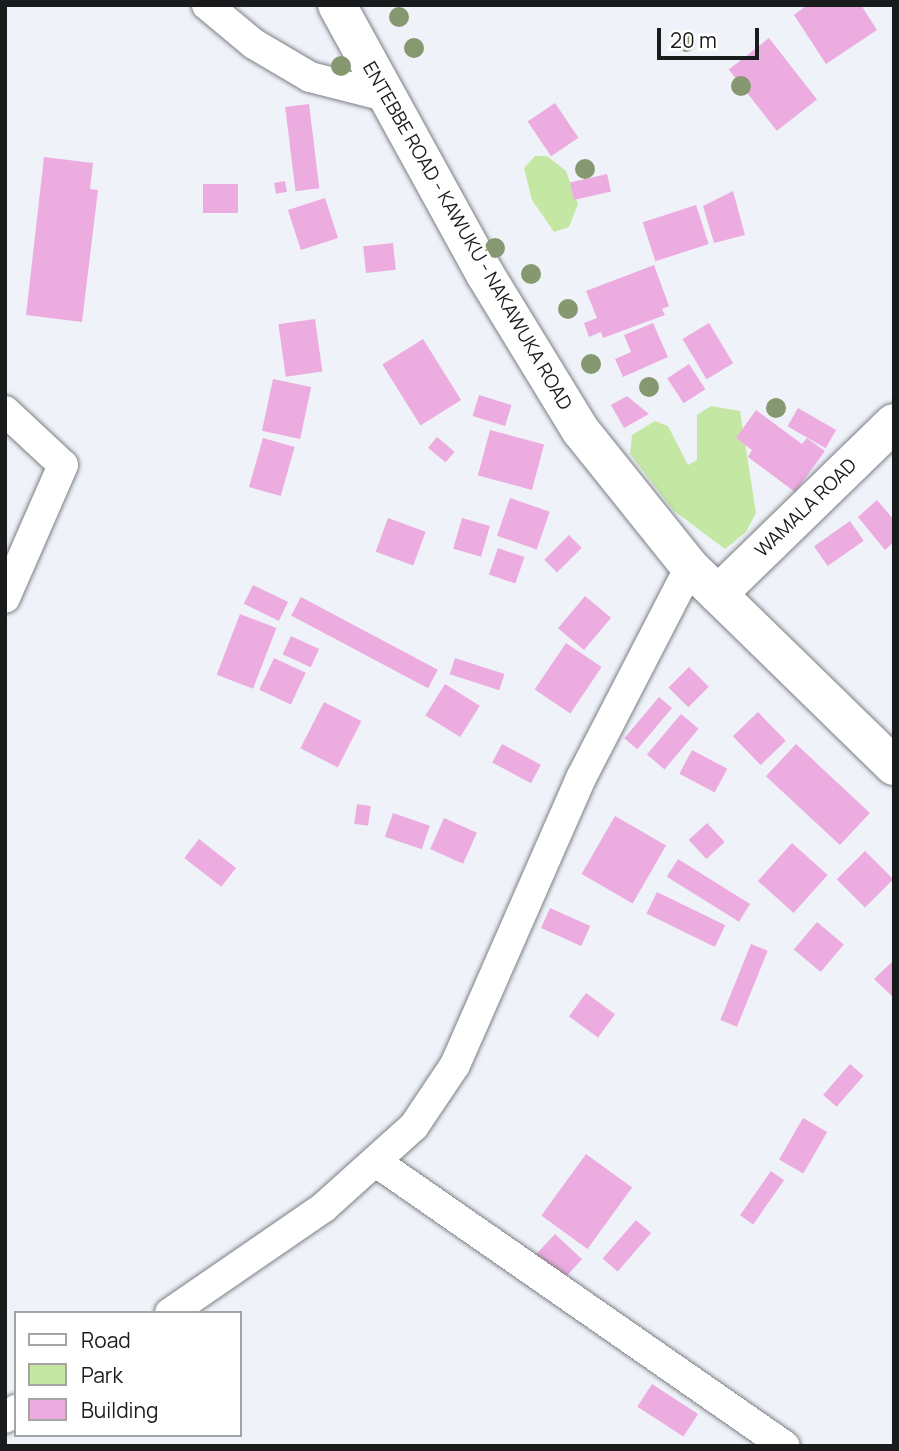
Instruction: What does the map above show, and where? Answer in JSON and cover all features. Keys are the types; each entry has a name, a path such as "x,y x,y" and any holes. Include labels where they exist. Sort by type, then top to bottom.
{"main road":[{"name":"ENTEBBE ROAD - KAWUKU - NAKAWUKA ROAD","path":"337,5 534,361 644,515 690,567 894,766"},
{"name":"WAMALA ROAD","path":"718,594 894,423"}],"street":[{"path":"207,5 254,44 310,77 385,96"},
{"path":"5,411 63,465 5,598"},
{"path":"173,1311 379,1164 414,1126 455,1065 581,778 690,567"},
{"path":"379,1164 785,1446"}],"green space":[{"path":"535,156 547,156 566,171 578,204 569,227 554,232 532,200 524,168"},
{"path":"711,406 740,411 756,513 746,532 725,549 673,510 630,454 632,435 655,421 668,426 688,465 697,460 697,415"}],"building":[{"path":"807,5 861,5 877,30 826,64 794,15"},
{"path":"769,38 817,99 777,131 729,69"},
{"path":"555,103 578,138 551,156 528,121"},
{"path":"309,104 319,188 296,191 285,107"},
{"path":"44,157 93,163 90,189 98,190 82,322 26,315"},
{"path":"607,174 611,192 574,200 570,183"},
{"path":"285,181 287,192 276,194 274,183"},
{"path":"203,184 238,184 238,213 203,213"},
{"path":"733,191 745,235 714,243 703,206"},
{"path":"325,198 338,238 301,250 288,210"},
{"path":"696,205 709,244 655,261 643,222"},
{"path":"393,243 396,270 366,273 363,246"},
{"path":"654,265 669,306 662,309 665,315 603,338 601,332 589,337 584,323 597,318 586,291"},
{"path":"315,319 322,371 286,377 278,324"},
{"path":"653,323 668,357 623,377 615,359 631,352 624,335"},
{"path":"709,323 733,363 707,379 682,339"},
{"path":"423,339 461,400 420,425 382,364"},
{"path":"689,364 705,389 684,403 667,378"},
{"path":"273,379 311,387 300,439 262,431"},
{"path":"479,395 512,405 505,426 473,416"},
{"path":"627,396 649,414 624,428 611,405"},
{"path":"798,408 836,430 826,448 788,426"},
{"path":"756,410 802,444 807,438 825,451 795,492 748,457 752,450 736,438"},
{"path":"490,430 544,444 532,490 478,475"},
{"path":"437,437 455,452 446,463 428,448"},
{"path":"263,438 295,447 281,496 249,487"},
{"path":"510,498 550,512 537,549 497,536"},
{"path":"877,500 894,520 894,542 885,550 858,517"},
{"path":"388,518 426,532 413,566 376,552"},
{"path":"462,518 490,526 481,557 453,549"},
{"path":"850,521 864,541 828,566 814,546"},
{"path":"569,535 582,548 557,572 544,560"},
{"path":"498,548 524,557 515,584 489,574"},
{"path":"253,585 288,602 279,621 244,604"},
{"path":"585,596 611,618 584,650 558,628"},
{"path":"301,597 438,670 428,688 291,616"},
{"path":"240,614 276,628 253,689 217,675"},
{"path":"291,636 319,649 311,667 283,654"},
{"path":"566,643 602,667 570,713 535,689"},
{"path":"274,658 306,673 291,705 259,690"},
{"path":"455,658 504,674 499,690 450,674"},
{"path":"689,667 709,687 688,707 668,688"},
{"path":"445,684 480,706 460,737 425,715"},
{"path":"659,697 672,708 637,749 624,738"},
{"path":"324,702 361,721 338,767 300,748"},
{"path":"758,712 786,741 761,765 733,736"},
{"path":"681,714 699,729 665,769 647,755"},
{"path":"502,744 541,765 531,783 492,763"},
{"path":"796,744 870,813 840,845 766,776"},
{"path":"692,750 727,769 715,793 679,774"},
{"path":"357,804 371,806 368,826 354,824"},
{"path":"393,813 430,826 422,849 385,837"},
{"path":"615,816 666,846 633,904 582,874"},
{"path":"444,818 477,833 463,864 430,849"},
{"path":"707,823 725,842 706,859 689,840"},
{"path":"199,839 236,868 221,887 184,858"},
{"path":"792,843 828,875 794,913 758,881"},
{"path":"865,851 893,879 865,908 837,879"},
{"path":"678,859 750,904 739,922 667,877"},
{"path":"657,892 725,925 715,947 646,914"},
{"path":"550,908 590,926 581,946 541,928"},
{"path":"817,922 844,944 821,972 794,950"},
{"path":"751,944 768,951 737,1027 720,1020"},
{"path":"894,960 894,998 874,979"},
{"path":"586,993 615,1014 598,1038 569,1016"},
{"path":"850,1064 864,1076 837,1107 823,1095"},
{"path":"803,1118 827,1132 803,1174 779,1160"},
{"path":"586,1154 632,1188 587,1249 541,1215"},
{"path":"771,1171 784,1180 753,1224 740,1215"},
{"path":"636,1220 651,1233 618,1272 603,1258"},
{"path":"555,1234 582,1259 563,1280 536,1254"},
{"path":"652,1384 698,1414 683,1437 637,1407"}]}
